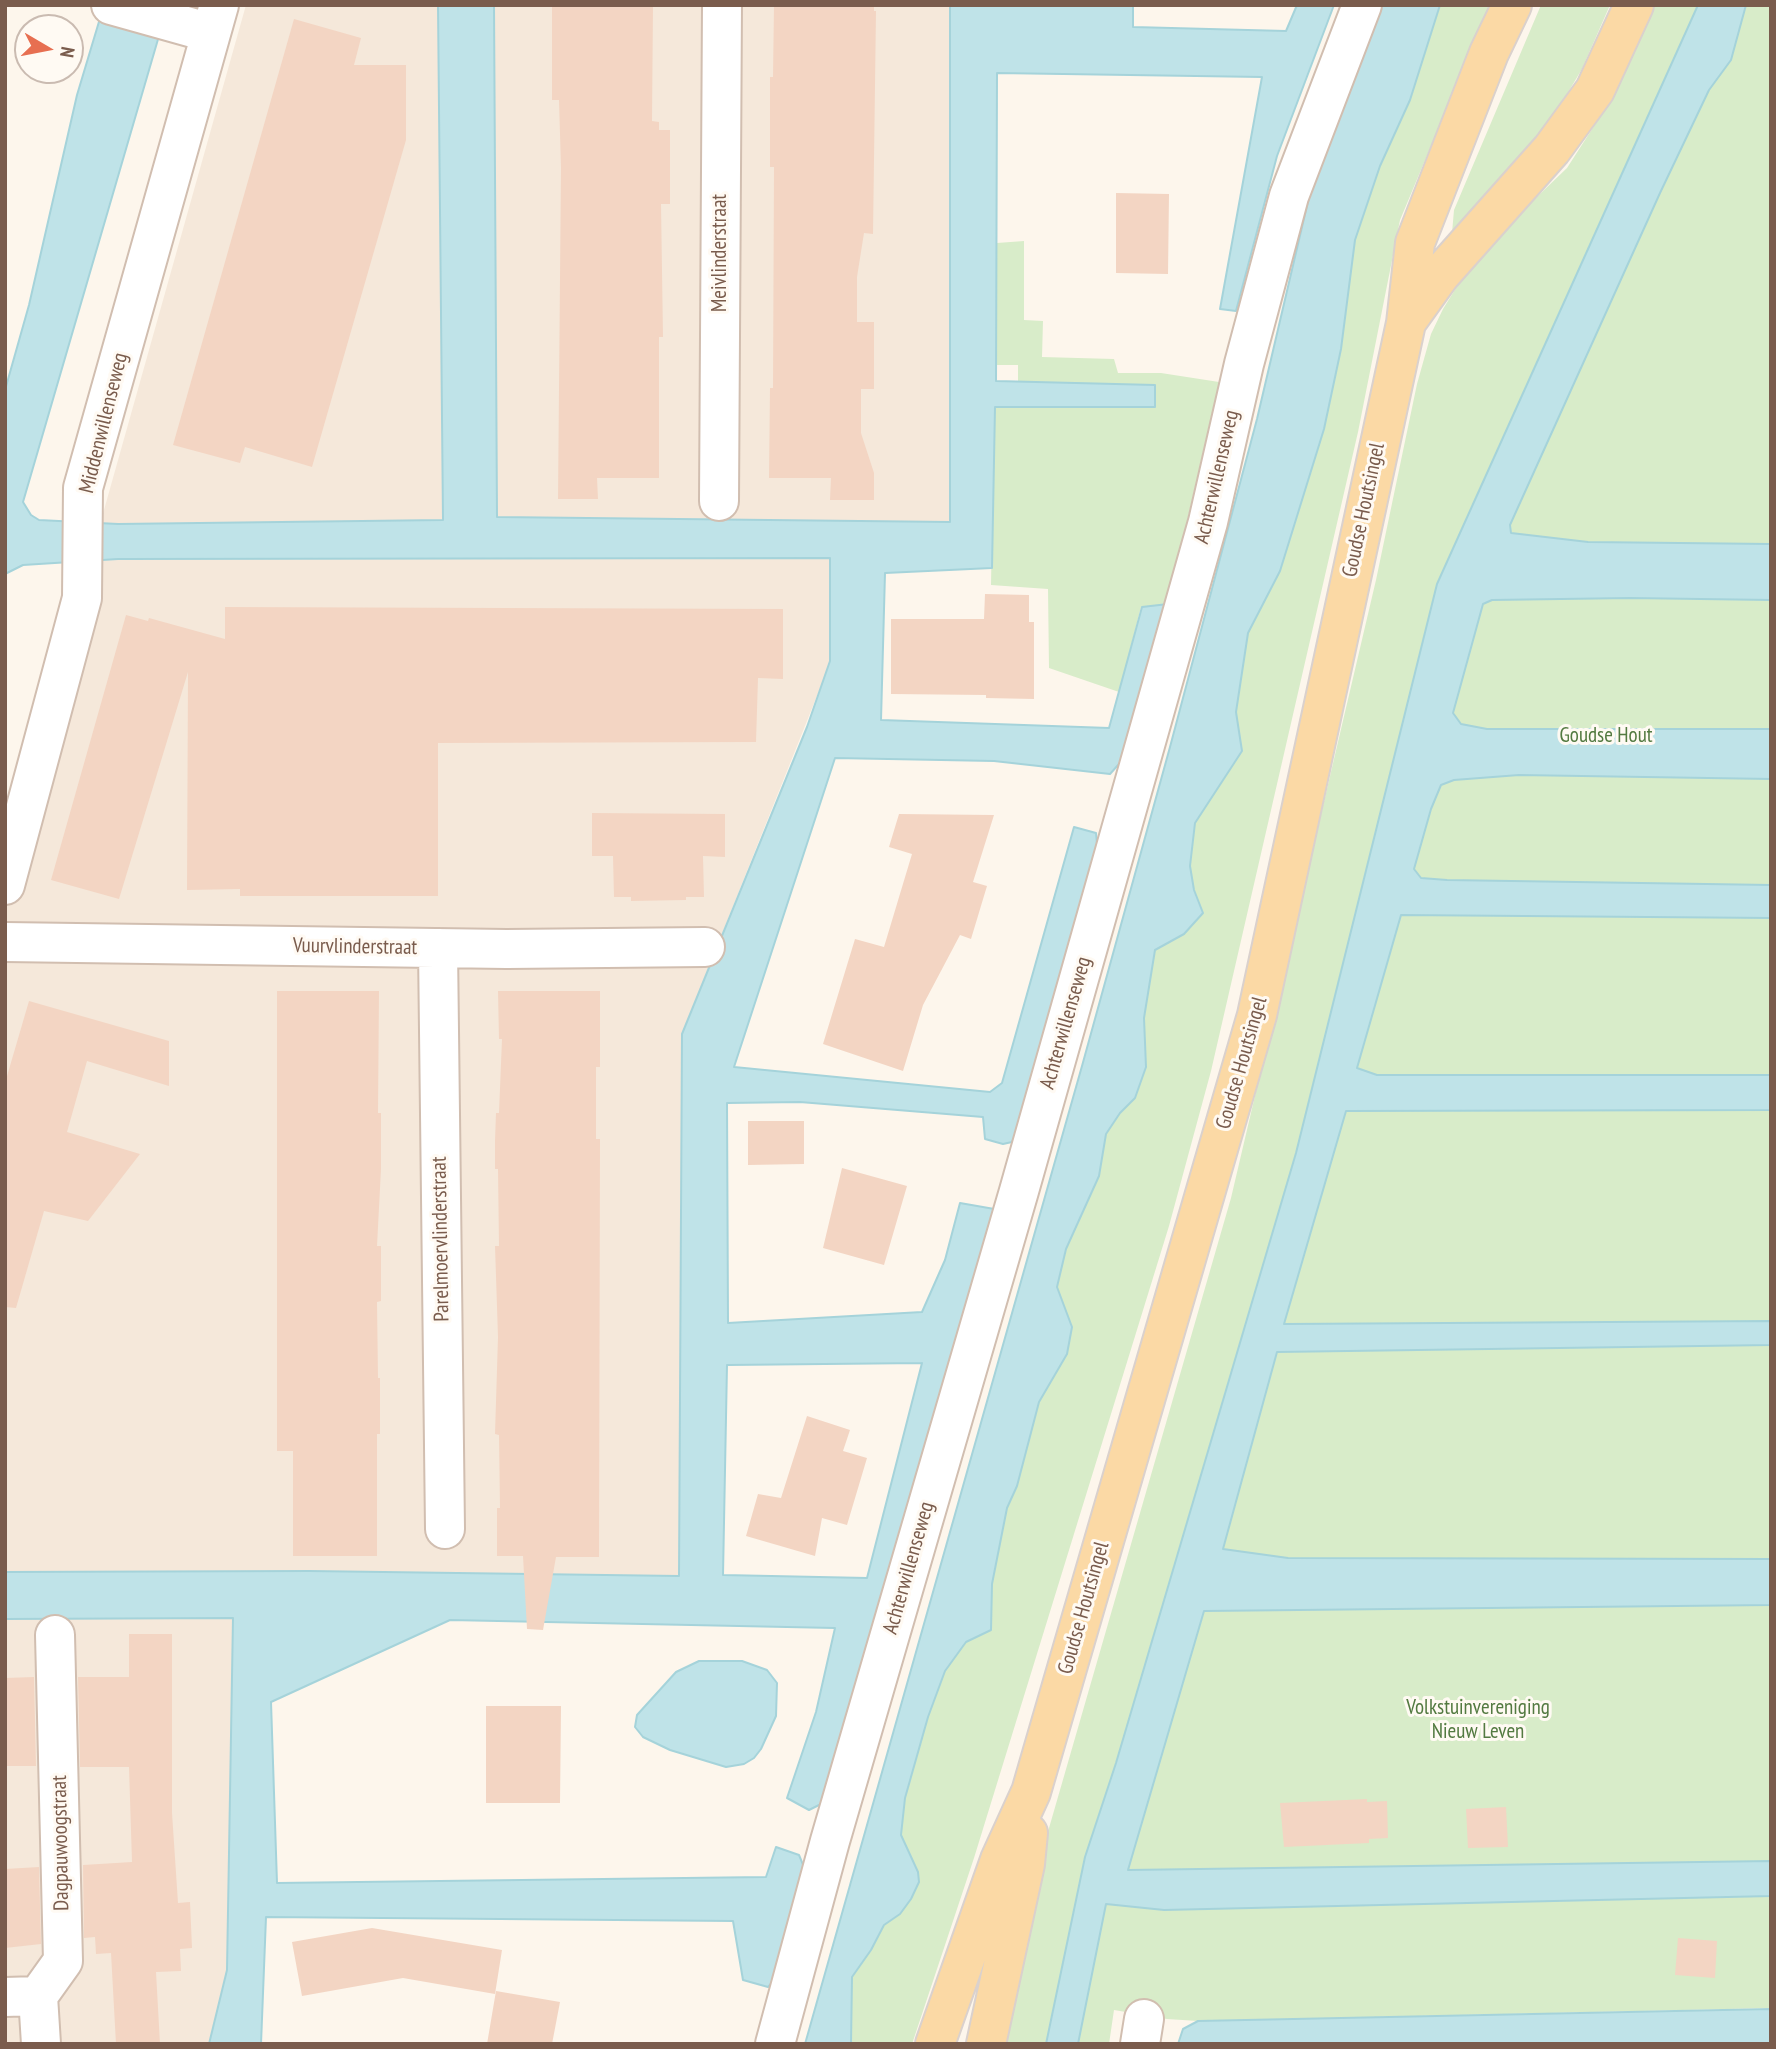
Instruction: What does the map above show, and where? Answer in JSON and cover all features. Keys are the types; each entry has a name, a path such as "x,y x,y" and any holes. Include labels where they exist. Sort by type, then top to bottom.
{"main road":[{"name":"Goudse Houtsingel","path":"935,2044 1000,1860 1031,1792 1257,1015 1406,323 1415,243 1489,53 1512,5"},
{"name":"Goudse Houtsingel","path":"1406,323 1440,275 1552,149 1588,100 1634,5"},
{"name":"Goudse Houtsingel","path":"986,2044 1024,1864 1031,1792"}],"street":[{"path":"111,5 169,22 215,19"},
{"name":"Meivlinderstraat","path":"719,501 722,5"},
{"name":"Achterwillenseweg","path":"775,2044 830,1841 1019,1191 1208,522 1244,364 1289,196 1362,5"},
{"name":"Middenwillenseweg","path":"5,885 82,598 83,488 215,19"},
{"name":"Vuurvlinderstraat","path":"5,942 438,948 705,947"},
{"name":"Parelmoervlinderstraat","path":"438,948 445,1529"},
{"name":"Dagpauwoogstraat","path":"41,2044 22,1996 64,1961 55,1635"}],"shaded area":[{"path":"246,5 950,5 950,522 874,553 682,1034 679,1576 309,1571 234,1574 227,1970 209,2044 5,2044 5,862"}],"green space":[{"path":"1440,5 1490,5 1400,220 1358,432 1211,1071 1169,1226 974,1858 912,2044 851,2044 852,1977 884,1925 900,1913 911,1899 918,1872 901,1835 905,1798 928,1717 945,1671 966,1642 991,1630 992,1584 1007,1508 1017,1486 1039,1402 1067,1354 1072,1327 1057,1287 1066,1249 1099,1176 1106,1134 1120,1113 1135,1098 1146,1067 1144,1018 1155,949 1184,934 1203,913 1194,890 1190,866 1195,822 1242,751 1236,712 1248,633 1280,571 1324,429 1341,349 1355,240 1380,166 1410,100"},
{"path":"1541,5 1610,5 1582,69 1540,139 1452,233 1454,210"},
{"path":"1652,5 1698,5 1437,584 1296,1153 1116,1763 1085,1857 1046,2044 993,2044 1021,1925 1231,1198 1376,580 1417,384 1431,334 1461,280 1516,217 1567,168 1605,109"},
{"name":"Goudse Hout","path":"1710,5 1771,5 1771,903 1381,898 1555,353"},
{"path":"1024,241 1024,320 1043,321 1042,357 1114,359 1118,373 1161,373 1219,382 1168,604 1141,607 1119,692 1049,668 1048,589 991,585 994,406 1155,407 1154,385 1018,382 1018,365 996,365 997,243"},
{"name":"Volkstuinvereniging Nieuw Leven","path":"1401,915 1771,918 1771,2008 1198,2021 1114,2010 1109,2044 1078,2044 1106,1904 1128,1871"}],"water":[{"path":"104,5 168,5 23,502 31,515 39,520 118,524 443,520 438,5 494,5 497,517 950,522 950,5 1133,5 1133,27 1286,31 1297,5 1334,5 1277,156 1236,311 1220,309 1262,77 997,73 996,381 1155,385 1155,407 995,407 992,568 885,573 881,720 1109,728 1142,607 1168,604 1127,755 1110,774 994,761 835,758 734,1067 990,1092 1002,1083 1074,827 1096,833 1098,855 1021,1122 1012,1142 1003,1144 985,1139 983,1117 800,1102 727,1103 728,1323 922,1312 945,1260 960,1203 1000,1210 829,1800 809,1810 787,1798 816,1712 835,1628 450,1620 271,1702 277,1883 766,1877 776,1847 799,1855 806,1872 784,1970 768,1987 743,1980 733,1921 266,1917 261,2044 209,2044 227,1970 233,1618 5,1619 5,1572 309,1571 679,1576 682,1034 807,727 830,661 830,558 118,559 23,565 5,574 5,390 29,305 77,95 80,84 84,84 84,72","holes":["922,1363 867,1578 723,1575 727,1365"]},
{"path":"1378,5 1440,5 1410,100 1380,166 1355,240 1341,349 1324,429 1280,571 1248,633 1236,712 1242,751 1195,823 1190,866 1194,890 1203,913 1184,934 1155,950 1144,1018 1146,1067 1135,1098 1120,1113 1106,1134 1099,1176 1066,1249 1057,1287 1072,1327 1067,1354 1039,1402 1017,1486 1007,1508 992,1584 991,1630 966,1642 945,1671 928,1717 905,1798 901,1835 918,1872 919,1882 900,1914 884,1925 852,1977 851,2044 805,2044 1170,747 1257,419 1309,197"},
{"path":"1698,5 1746,5 1731,60 1709,90 1660,193 1510,525 1511,533 1588,542 1771,544 1771,600 1492,600 1483,604 1453,713 1461,724 1487,729 1771,729 1771,779 1519,775 1454,780 1441,785 1431,809 1414,869 1421,878 1447,880 1771,885 1771,918 1401,915 1357,1068 1377,1075 1771,1075 1771,1110 1346,1111 1284,1324 1771,1321 1771,1345 1277,1352 1223,1549 1288,1558 1771,1559 1771,1605 1204,1611 1128,1870 1771,1861 1771,1896 1164,1910 1106,1904 1078,2044 1046,2044 1085,1857 1116,1763 1296,1153 1437,584"},
{"path":"699,1661 742,1661 767,1670 777,1683 776,1716 761,1749 754,1758 744,1764 726,1767 670,1750 643,1737 635,1727 637,1715 676,1672"},
{"path":"1771,2009 1771,2044 1178,2044 1183,2029 1198,2021"}],"building":[{"path":"552,5 653,5 652,121 659,122 659,130 670,130 670,204 661,204 663,337 659,337 659,478 597,478 598,499 558,499 561,168 559,100 552,100"},
{"path":"774,5 874,5 876,11 873,234 864,233 857,277 857,322 874,322 874,389 861,389 861,433 874,473 874,500 830,500 831,478 769,478 770,388 773,388 774,167 770,167 770,77 773,77"},
{"path":"294,19 361,38 354,65 406,65 406,140 312,467 245,447 240,463 173,445"},
{"path":"1116,193 1169,194 1168,274 1116,273"},
{"path":"985,594 1029,595 1029,622 1034,622 1034,699 986,698 986,695 891,694 891,619 984,619"},
{"path":"225,607 783,609 783,679 758,678 756,742 438,743 438,896 240,896 240,889 187,890 188,672 119,899 51,880 126,615 148,621 149,618 225,639"},
{"path":"592,813 725,814 725,857 703,856 704,897 631,901 631,897 614,897 613,856 592,856"},
{"path":"899,814 994,815 973,882 987,886 971,939 960,935 923,1005 903,1071 823,1044 855,939 884,947 912,854 889,847"},
{"path":"277,991 379,991 378,1113 381,1113 381,1169 377,1246 381,1246 381,1301 377,1302 380,1434 377,1434 377,1556 293,1556 293,1451 277,1451"},
{"path":"498,991 600,991 600,1067 596,1067 596,1139 600,1139 599,1557 556,1557 543,1630 527,1629 523,1556 497,1556 497,1508 500,1508 499,1435 495,1434 498,1337 495,1246 499,1246 495,1141 502,1039 499,1039"},
{"path":"29,1001 169,1041 169,1086 87,1061 67,1132 140,1154 88,1221 44,1211 16,1308 5,1307 5,1083"},
{"path":"748,1121 804,1121 804,1164 748,1165"},
{"path":"842,1168 907,1186 884,1265 823,1248"},
{"path":"807,1416 850,1430 843,1451 867,1458 847,1525 822,1518 815,1556 746,1536 758,1494 781,1498"},
{"path":"129,1634 172,1634 172,1813 178,1903 190,1902 192,1948 180,1949 181,1971 156,1972 160,2044 116,2044 111,1953 96,1954 95,1937 84,1938 83,1865 132,1862 129,1767 80,1767 78,1677 129,1677"},
{"path":"34,1677 36,1766 5,1766 5,1678"},
{"path":"486,1706 561,1706 560,1803 486,1803"},
{"path":"1367,1799 1367,1802 1387,1801 1388,1838 1369,1839 1369,1843 1284,1847 1280,1803"},
{"path":"1506,1807 1508,1847 1468,1848 1466,1809"},
{"path":"39,1867 41,1944 5,1948 5,1869"},
{"path":"372,1928 502,1950 495,1994 403,1978 302,1996 292,1942"},
{"path":"1678,1938 1717,1941 1715,1978 1675,1975"},
{"path":"496,1991 560,2002 552,2044 487,2044"}]}
